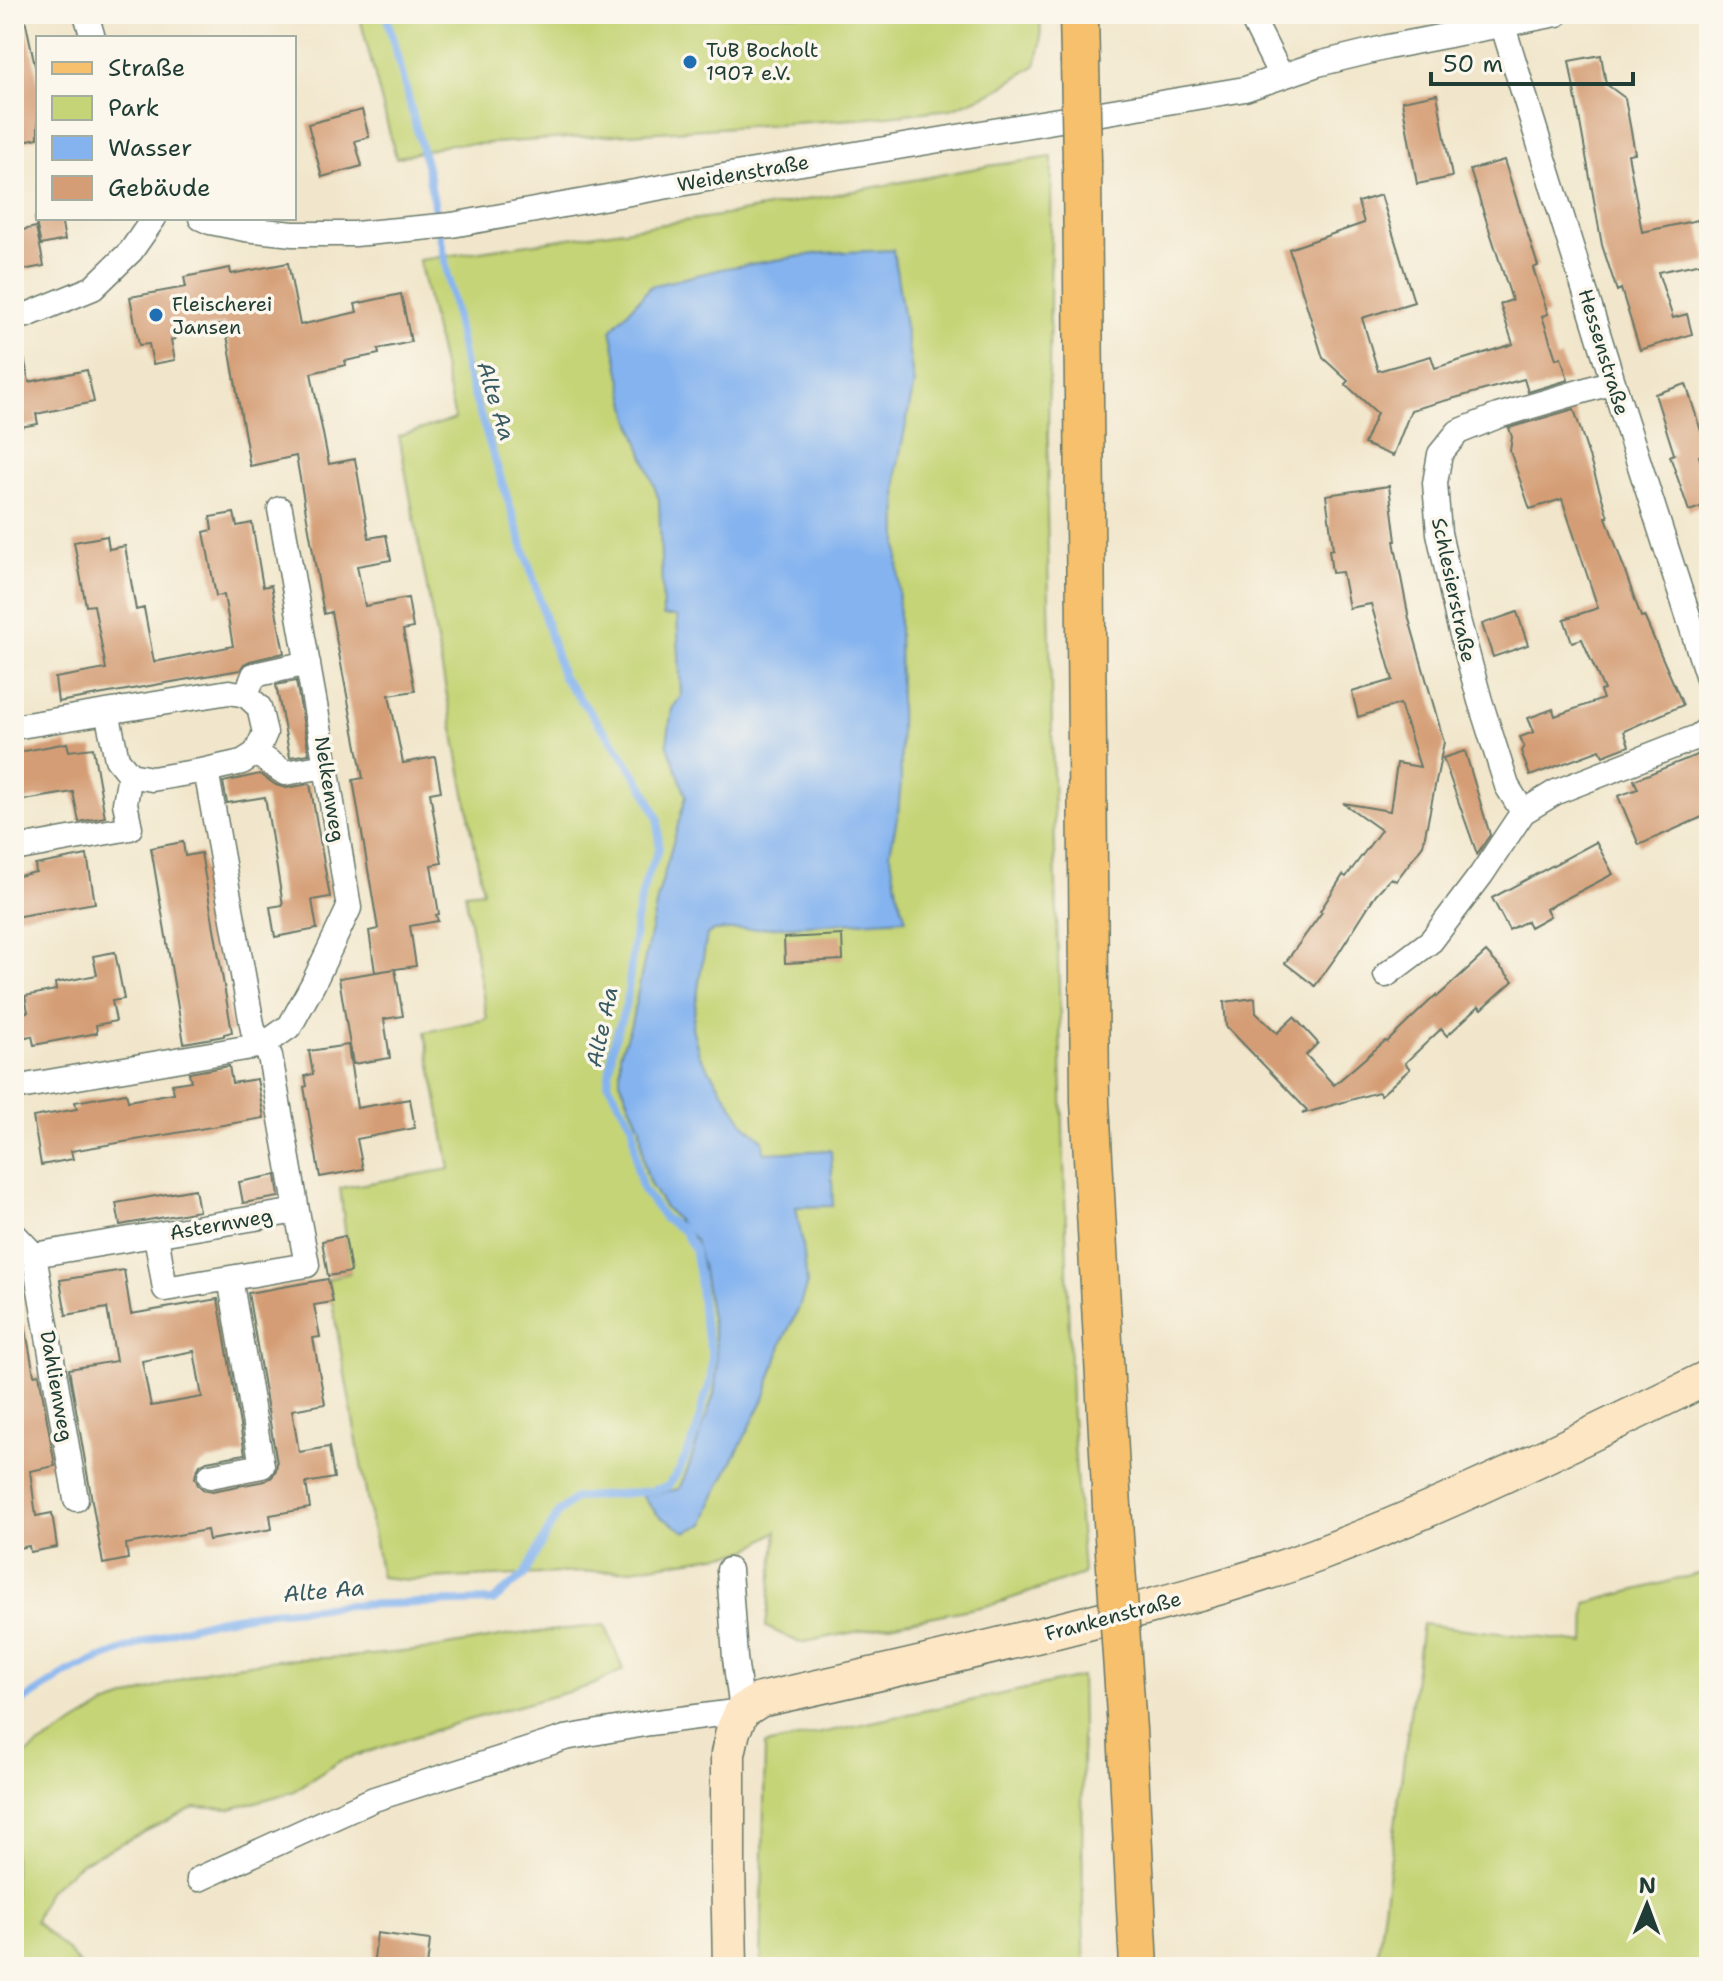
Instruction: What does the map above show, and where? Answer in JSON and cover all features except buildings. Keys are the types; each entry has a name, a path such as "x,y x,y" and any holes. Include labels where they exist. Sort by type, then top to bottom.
{"main road":[{"path":"1079,14 1090,1102 1139,1967"}],"street":[{"path":"86,14 92,36"},
{"path":"1250,14 1281,76"},
{"name":"Weidenstraße","path":"206,220 245,229 293,234 355,234 452,225 1245,89 1318,64 1388,47 1557,14"},
{"name":"Hessenstraße","path":"1502,23 1709,681"},
{"path":"14,318 93,288 131,251 153,220"},
{"name":"Schlesierstraße","path":"1523,812 1507,786 1458,620 1439,533 1435,483 1440,454 1458,432 1498,416 1613,382"},
{"name":"Nelkenweg","path":"263,1045 290,1026 349,908 280,509"},
{"path":"246,695 254,675 308,663"},
{"path":"14,727 229,692 246,695 259,707 265,733 256,753 242,762 152,779 130,775 117,759 107,712"},
{"path":"1386,975 1431,941 1523,812 1556,792 1697,737 1709,728"},
{"path":"256,753 285,773 326,766"},
{"path":"206,770 253,1030 271,1060 297,1211"},
{"path":"14,849 130,828 125,803 130,775"},
{"path":"14,1088 263,1045"},
{"name":"Asternweg","path":"34,1255 297,1211 307,1265 165,1289 156,1235"},
{"path":"14,1234 34,1255"},
{"name":"Dahlienweg","path":"34,1255 76,1499"},
{"path":"210,1476 262,1466 230,1278"},
{"name":"Frankenstraße","path":"742,1711 760,1700 953,1657 1199,1594 1315,1555 1543,1458 1709,1377"},
{"path":"729,1570 742,1711 728,1754 730,1967"},
{"path":"199,1879 374,1799 565,1738 742,1711"}],"green space":[{"name":"TuB Bocholt 1907 e.V.","path":"359,14 1040,14 1041,43 1036,65 993,92 951,109 870,118 451,144 396,158"},
{"path":"1052,157 1047,512 1071,1402 1083,1574 995,1604 800,1643 766,1627 777,1531 747,1551 625,1570 408,1580 381,1577 328,1279 350,1273 340,1188 450,1169 425,1032 487,1019 465,893 483,891 399,436 455,419 419,260 725,215"},
{"path":"1709,1571 1709,1967 1376,1967 1422,1624 1585,1643 1586,1603"},
{"path":"605,1625 623,1670 593,1685 454,1724 340,1761 292,1792 231,1809 195,1807 81,1863 48,1891 35,1921 81,1967 14,1967 14,1764 108,1704 208,1670 276,1660 424,1650 511,1635"},
{"path":"1081,1677 1085,1967 761,1967 765,1745"}],"water":[{"path":"893,250 914,384 897,469 901,781 890,852 906,919 713,931 707,934 692,1027 699,1054 745,1125 763,1140 764,1153 831,1150 833,1206 796,1207 807,1284 783,1340 764,1399 713,1499 704,1524 686,1532 659,1516 642,1496 679,1489 714,1394 716,1347 695,1240 664,1206 650,1184 644,1164 640,1127 620,1081 620,1054 631,1024 658,896 686,796 667,743 672,709 681,696 677,616 663,616 659,500 629,415 611,330 651,286 726,268 821,253"}],"waterway":[{"name":"Alte Aa","path":"14,1707 65,1674 91,1662 174,1631 216,1620 348,1605 493,1601 524,1575 558,1513 575,1498 667,1487 680,1469 696,1434 711,1380 712,1355 703,1317 694,1249 683,1230 664,1218 643,1190 637,1168 633,1126 608,1083 613,1045 627,1001 636,920 646,879 659,849 658,819 644,788 617,747 562,676 466,371 428,172 386,14"}],"place":[{"name":"TuB Bocholt 1907 e.V.","path":"690,62"},
{"name":"Fleischerei Jansen","path":"156,315"}]}
